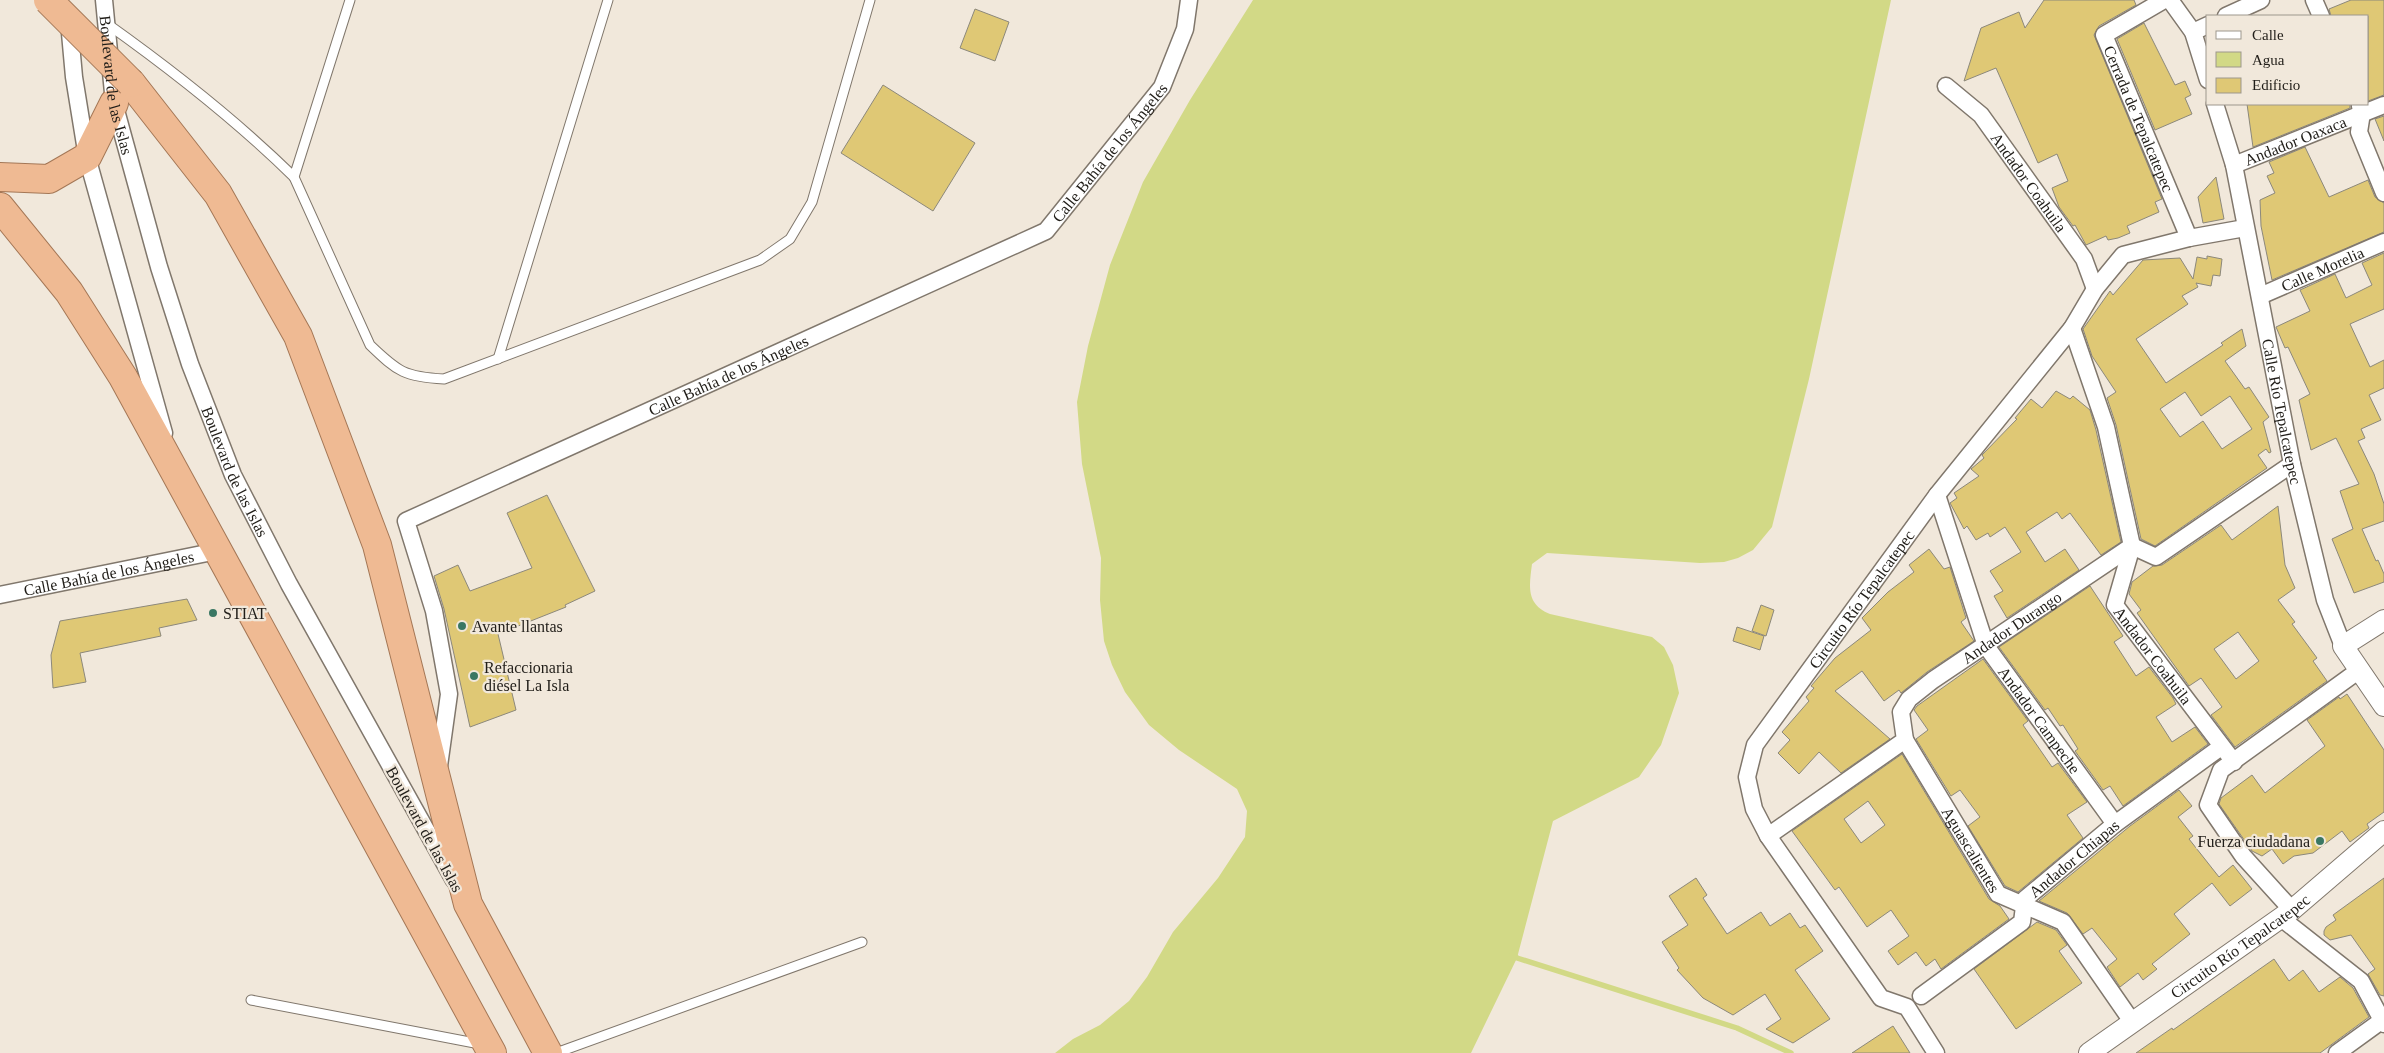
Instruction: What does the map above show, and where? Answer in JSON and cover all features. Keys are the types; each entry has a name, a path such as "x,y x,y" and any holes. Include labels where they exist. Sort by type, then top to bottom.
{"highway":[{"path":"48,0 123,93 218,194 298,336 377,545 468,904 548,1053"},
{"path":"0,177 49,178 87,157 123,93"},
{"path":"0,207 69,292 123,377 490,1049"}],"street":[{"path":"65,0 87,157 175,474"},
{"name":"Boulevard de las Islas","path":"104,0 106,23 123,93 159,267 190,364 233,475 289,584 468,904"},
{"name":"Calle Bahía de los Ángeles","path":"437,785 449,694 434,611 406,520 1046,231 1162,87 1185,29 1189,0"},
{"name":"Cerrada de Tepalcatepec","path":"2164,0 2104,35 2189,238"},
{"path":"2170,0 2200,28 2206,67"},
{"path":"2228,15 2261,0"},
{"path":"2314,0 2321,15"},
{"name":"Andador Coahuila","path":"1946,86 1981,115 2084,259 2095,289"},
{"name":"Calle Río Tepalcatepec","path":"2215,105 2234,165 2292,464 2325,600 2343,646 2358,671 2384,706"},
{"name":"Andador Oaxaca","path":"2234,165 2361,108 2384,105"},
{"path":"2361,108 2359,132 2384,192"},
{"name":"Circuito Río Tepalcatepec","path":"1936,1053 1907,1007 1881,998 1768,836 1754,810 1748,777 1755,745 1937,495 2072,328 2095,289 2123,255 2189,238 2245,228"},
{"name":"Calle Morelia","path":"2260,296 2384,242"},
{"name":"Andador Coahuila","path":"2072,328 2106,426 2132,546 2116,605 2234,762"},
{"path":"2132,546 2156,557 2292,464"},
{"name":"Andador Campeche","path":"1937,495 1986,646 2115,824"},
{"name":"Andador Durango","path":"1906,740 1902,712 1908,699 2132,546"},
{"name":"Calle Bahía de los Ángeles","path":"0,595 217,551"},
{"path":"2343,646 2384,620"},
{"path":"2338,1053 2383,1021 2361,981 2287,914 2208,805 2220,770 2234,762 2358,671"},
{"path":"1768,836 1906,740"},
{"name":"Aguascalientes","path":"1906,740 1998,894 2063,922 2133,1023"},
{"name":"Andador Chiapas","path":"1921,996 2022,922 2025,898 2115,824 2221,747"},
{"name":"Circuito Río Tepalcatepec","path":"2102,1050 2133,1023 2287,914 2384,831"}],"lane":[{"path":"294,177 350,0"},
{"path":"498,358 608,0"},
{"path":"106,23 177,74 267,151 294,177 370,345 389,364 413,377 444,379 760,260 790,238 812,202 870,0"},
{"path":"556,1053 862,942"},
{"path":"251,1000 490,1049"}],"water":[{"path":"1253,0 1891,0 1809,379 1772,527 1753,550 1738,558 1724,562 1700,563 1547,553 1532,564 1531,594 1533,600 1542,610 1550,614 1652,637 1664,647 1673,665 1679,693 1661,745 1639,777 1553,821 1517,958 1471,1053 1055,1053 1073,1039 1100,1025 1129,1001 1147,977 1173,932 1218,878 1245,837 1247,811 1237,789 1179,750 1149,725 1125,692 1112,665 1104,641 1100,600 1101,558 1082,464 1077,402 1088,346 1110,265 1143,182 1190,100"}],"building":[{"path":"2044,0 2134,0 2136,5 2099,26 2094,35 2162,199 2155,202 2159,212 2127,226 2130,233 2118,238 2108,240 2106,236 2086,245 2075,225 2073,226 2059,207 2052,188 2068,181 2057,154 2038,163 1996,68 1964,81 1981,28 2019,12 2025,28"},
{"path":"2351,0 2384,0 2384,95 2369,101 2369,15 2331,15 2329,9"},
{"path":"975,9 1009,22 995,61 960,48"},
{"path":"2144,23 2175,85 2185,81 2191,95 2185,98 2192,114 2155,130 2117,39"},
{"path":"883,85 975,143 933,211 841,153"},
{"path":"2247,105 2350,105 2350,108 2253,147"},
{"path":"2384,116 2384,141 2375,119"},
{"path":"2305,147 2329,197 2368,180 2375,197 2384,203 2384,232 2272,280 2261,226 2260,200 2275,193 2267,176 2274,173 2269,162"},
{"path":"2216,177 2224,219 2203,223 2198,197"},
{"path":"2384,253 2384,309 2350,324 2370,367 2384,360 2384,388 2369,395 2381,420 2361,429 2365,438 2358,441 2374,474 2384,504 2384,521 2362,529 2384,574 2384,582 2354,593 2332,539 2353,529 2340,491 2359,484 2336,438 2311,450 2299,400 2310,394 2288,347 2285,348 2276,327 2310,311 2300,290 2335,274 2346,298 2372,285 2362,263"},
{"path":"2207,256 2222,259 2220,276 2213,275 2211,286 2196,283 2198,287 2182,296 2188,304 2136,339 2166,383 2223,345 2221,343 2242,329 2246,346 2225,361 2245,389 2249,387 2269,417 2263,422 2271,452 2269,453 2266,449 2258,455 2267,468 2155,546 2141,539 2116,425 2107,398 2116,392 2092,356 2083,329 2110,291 2113,295 2143,260 2180,258 2193,279 2197,257 2207,259","holes":["2185,392 2201,416 2230,396 2252,429 2222,449 2203,421 2180,437 2160,409"]},
{"path":"2056,391 2070,399 2073,396 2090,410 2121,542 2101,555 2070,513 2062,519 2057,512 2026,532 2045,562 2065,549 2079,570 2007,618 1994,596 2003,591 1990,571 2021,552 2005,527 1990,537 1988,533 1976,540 1967,526 1964,529 1950,503 1957,498 1954,493 1979,476 1971,469 1984,458 1982,455 2017,419 2015,418 2031,399 2042,408"},
{"path":"547,495 595,591 565,605 566,607 498,634 516,710 470,727 444,609 434,576 458,565 470,591 532,568 507,513"},
{"path":"2278,506 2285,565 2295,588 2278,600 2295,622 2292,624 2317,658 2313,661 2327,681 2235,747 2211,715 2222,707 2201,678 2189,686 2137,613 2141,610 2129,594 2132,582 2153,566 2162,565 2221,525 2232,540","holes":["2238,632 2259,661 2236,679 2214,649"]},
{"path":"1929,549 1944,569 1950,567 1966,618 1961,622 1974,641 1927,672 1901,693 1899,690 1884,701 1862,671 1835,691 1890,739 1841,773 1819,752 1799,774 1778,753 1790,740 1782,732 1809,701 1806,697 1814,688 1811,686 1835,658 1871,630 1862,618 1888,592 1914,572 1909,565"},
{"path":"2090,586 2123,636 2114,642 2136,676 2149,667 2173,698 2176,704 2156,717 2172,742 2195,727 2208,744 2123,806 2110,786 2103,790 2075,751 2078,749 2063,725 2060,726 2048,708 2045,710 1999,647"},
{"path":"187,599 197,620 159,628 161,636 80,653 86,682 53,688 51,655 60,621"},
{"path":"1761,605 1774,610 1766,636 1752,631"},
{"path":"1737,627 1764,636 1760,650 1733,641"},
{"path":"1983,659 2028,721 2023,725 2052,767 2058,763 2087,802 2067,815 2083,838 2018,892 2005,886 1968,826 1980,817 1960,790 1951,796 1916,739 1928,730 1914,710 1917,706"},
{"path":"2347,694 2384,750 2384,812 2367,824 2369,828 2350,842 2342,831 2313,853 2294,856 2283,864 2272,849 2262,856 2252,851 2219,804 2221,798 2252,775 2265,793 2325,746 2307,720 2339,697 2340,699"},
{"path":"1902,754 1989,899 2000,906 2009,919 1941,969 1935,959 1926,966 1916,952 1898,965 1888,951 1909,936 1891,910 1867,927 1839,887 1835,890 1792,831","holes":["1868,801 1885,825 1861,843 1844,819"]},
{"path":"2179,790 2192,806 2178,817 2193,836 2189,839 2219,877 2233,865 2252,889 2230,906 2212,883 2174,914 2190,934 2152,964 2157,969 2143,980 2138,973 2120,987 2107,967 2117,959 2092,928 2083,934 2067,913 2039,901 2130,826"},
{"path":"1696,878 1707,895 1703,898 1727,934 1761,912 1770,926 1790,913 1800,928 1805,925 1823,951 1795,970 1830,1019 1793,1043 1766,1029 1781,1019 1765,994 1733,1015 1703,998 1677,970 1679,968 1662,942 1688,925 1669,896"},
{"path":"2384,878 2384,996 2380,995 2368,974 2375,969 2351,935 2330,940 2324,935 2324,931 2326,927 2336,920 2333,915"},
{"path":"2037,922 2056,930 2067,945 2059,951 2082,983 2016,1029 1974,969"},
{"path":"2274,959 2289,981 2303,970 2319,992 2340,977 2353,988 2369,1017 2320,1053 2136,1053 2172,1028 2173,1030"},
{"path":"1893,1026 1910,1053 1852,1053"}],"waterway":[{"path":"1512,953 1517,958 1737,1028 1791,1053"}],"place":[{"name":"STIAT","path":"213,613"},
{"name":"Avante llantas","path":"462,626"},
{"name":"Refaccionaria diésel La Isla","path":"474,676"},
{"name":"Fuerza ciudadana","path":"2320,841"}]}
